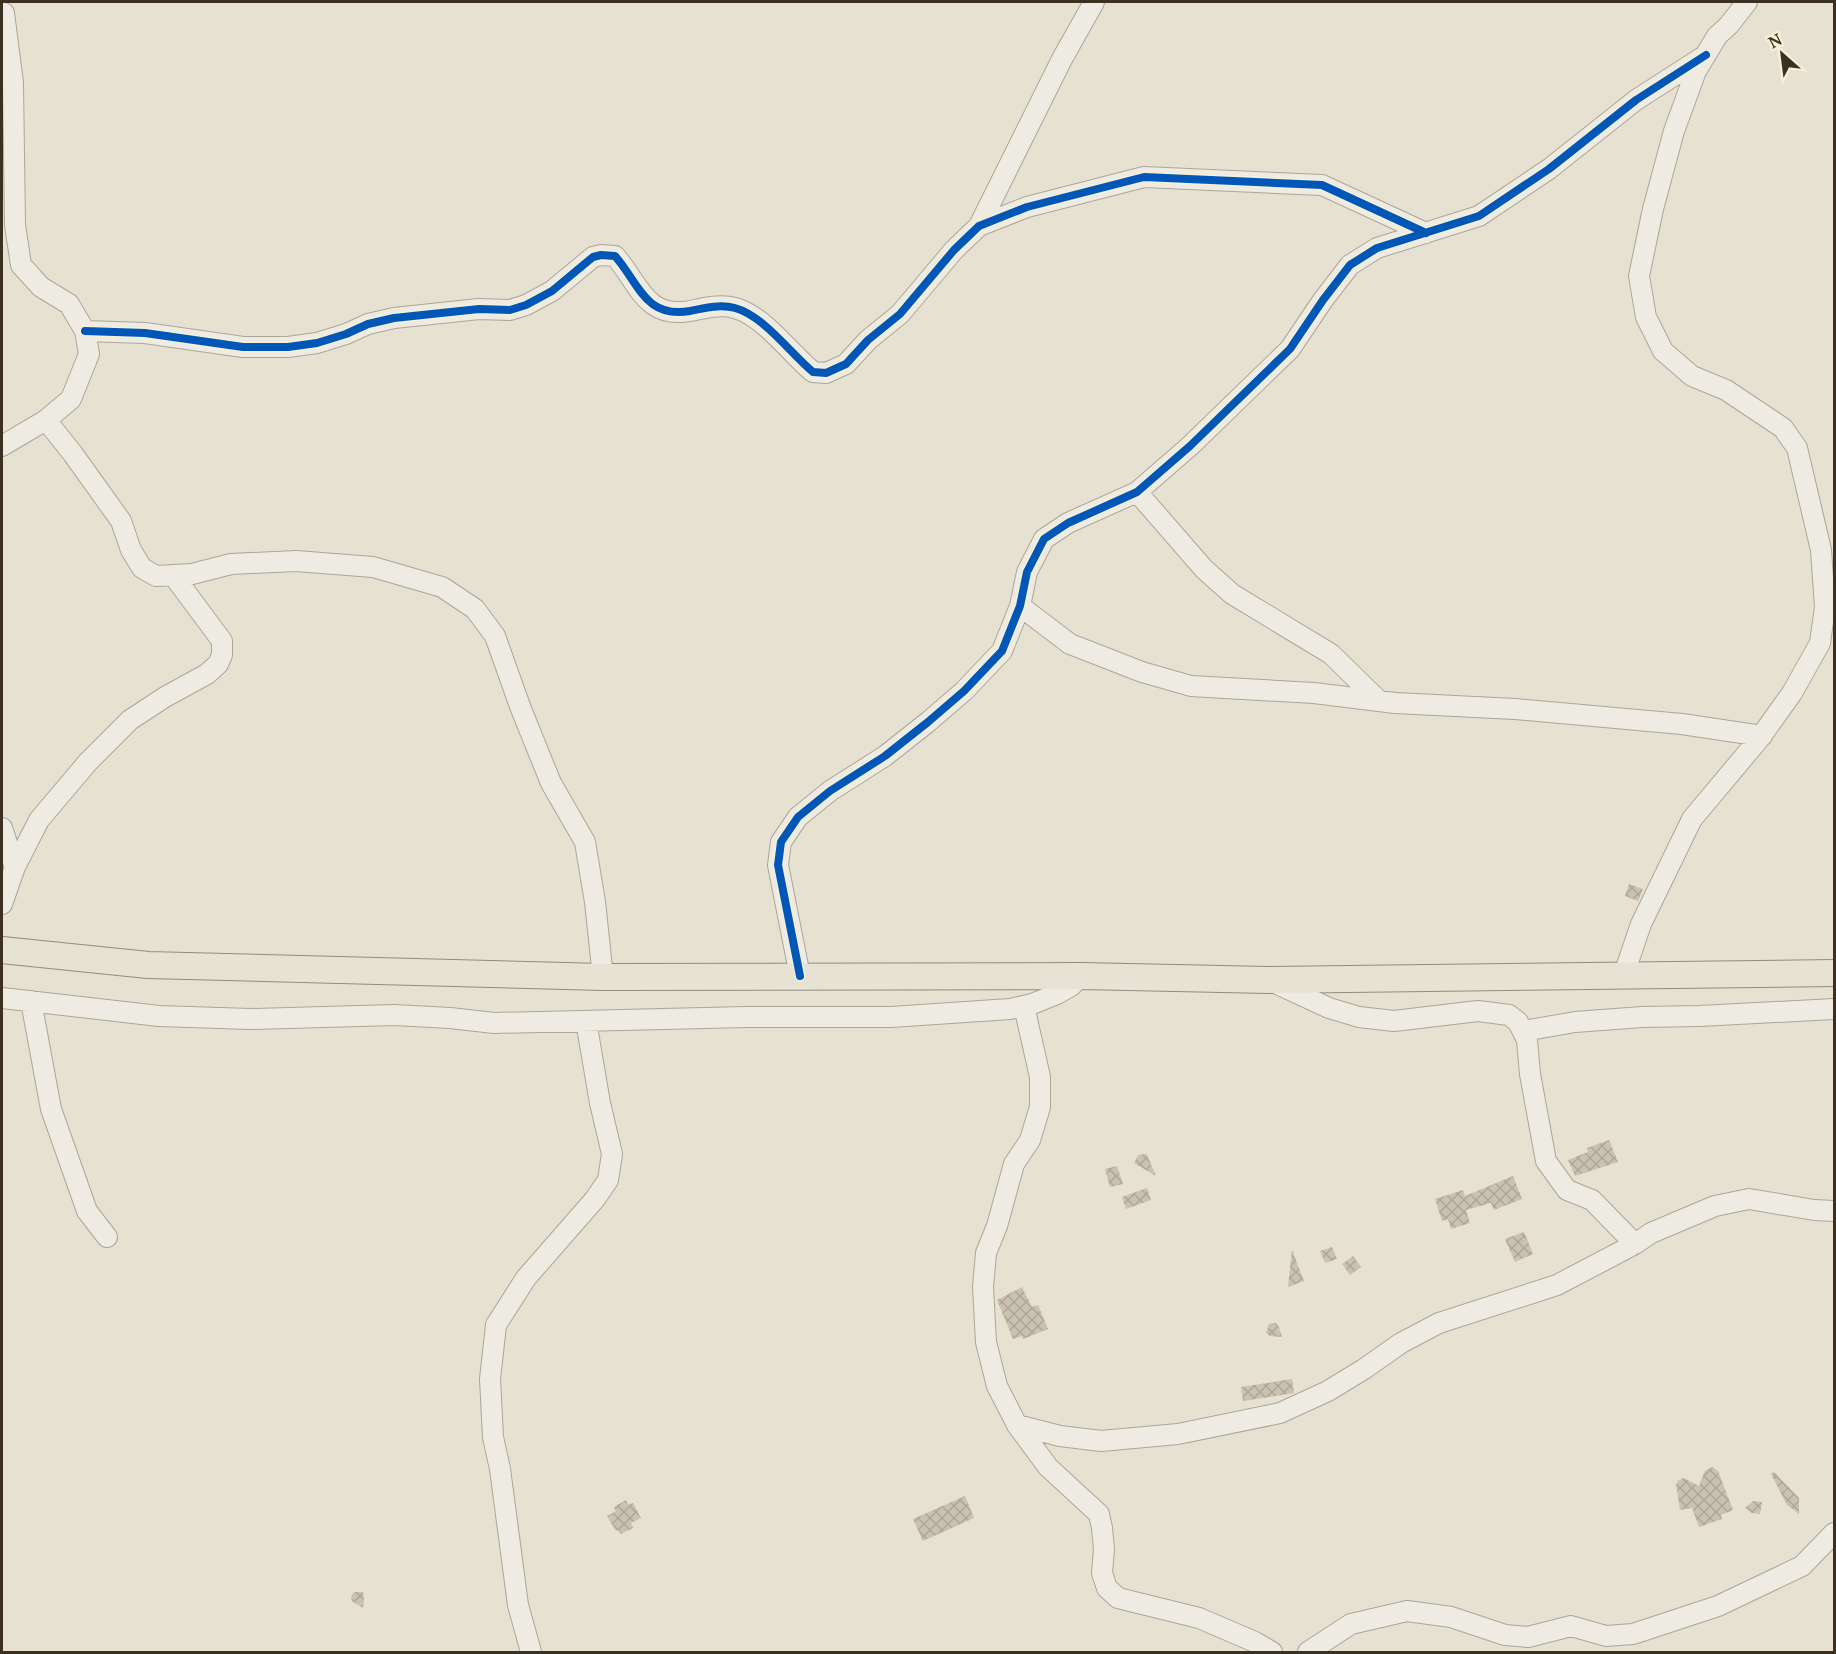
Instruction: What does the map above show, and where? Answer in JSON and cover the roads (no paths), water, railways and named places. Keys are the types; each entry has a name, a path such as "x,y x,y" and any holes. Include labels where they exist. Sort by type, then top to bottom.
{"main road":[{"path":"2,950 148,965 603,976 1081,976 1269,980 1834,973"}],"street":[{"path":"85,331 145,333 243,347 288,347 316,343 346,334 368,324 394,318 479,309 510,310 526,305 552,291 593,257 601,255 615,256 653,306 664,311 687,312 708,307 735,308 752,316 813,372 826,373 846,364 868,340 900,314 954,250 979,226 1062,59 1094,2"},
{"path":"1623,977 1641,924 1692,819 1762,736 1792,693 1820,643 1829,621 1825,607 1821,550 1797,448 1783,428 1726,390 1692,376 1663,351 1646,317 1639,276 1653,209 1674,131 1696,71 1717,36 1747,2"},
{"path":"2,446 46,420 71,399 90,354 85,331 69,304 41,287 21,265 8,228 8,129 13,83 4,14"},
{"path":"800,976 778,865 782,842 798,817 830,791 885,756 928,722 964,690 1002,651 1020,606 1027,572 1044,539 1068,523 1137,492 1190,446 1290,349 1350,265 1377,248 1479,216 1549,169 1636,100 1706,55"},
{"path":"979,226 1027,207 1144,177 1322,185 1426,233"},
{"path":"46,420 121,521 131,550 142,568 156,576 192,574 231,564 296,561 373,567 442,587 475,609 495,636 551,783 585,842 595,902 603,976"},
{"path":"1137,492 1204,569 1232,594 1331,654 1379,701"},
{"path":"2,904 15,867 39,820 88,762 130,720 207,674 218,664 222,655 222,641 173,575"},
{"path":"1020,606 1070,644 1142,672 1191,687 1314,693 1379,701 1515,709 1682,724 1762,736"},
{"path":"2,828 15,867"},
{"path":"2,998 170,1016 250,1019 394,1015 494,1023 746,1017 891,1017 981,1013 1024,1006 1057,994 1071,986 1081,976"},
{"path":"1269,980 1329,1008 1359,1017 1394,1021 1478,1011 1509,1015 1518,1022 1527,1040 1530,1074 1546,1161 1567,1190 1592,1200 1635,1244"},
{"path":"31,1001 54,1119 87,1211 107,1237"},
{"path":"1024,1006 1040,1077 1040,1107 1030,1140 1014,1164 997,1226 986,1253 983,1287 986,1342 997,1386 1017,1425 1048,1467 1099,1514 1104,1549 1102,1573 1107,1588 1118,1598 1199,1618 1255,1642 1272,1653"},
{"path":"1524,1031 1575,1022 1642,1017 1834,1010"},
{"path":"531,1653 518,1605 500,1469 493,1437 490,1379 496,1325 526,1278 595,1199 608,1180 612,1154 585,1021"},
{"path":"1017,1425 1060,1436 1101,1441 1178,1434 1280,1413 1328,1391 1401,1342 1439,1323 1557,1285 1635,1244 1651,1233 1715,1206 1749,1199 1814,1210 1834,1211"},
{"path":"1308,1653 1350,1624 1407,1611 1450,1617 1505,1635 1528,1637 1571,1626 1606,1636 1616,1644 1633,1634 1718,1606 1802,1566 1834,1533"}]}
